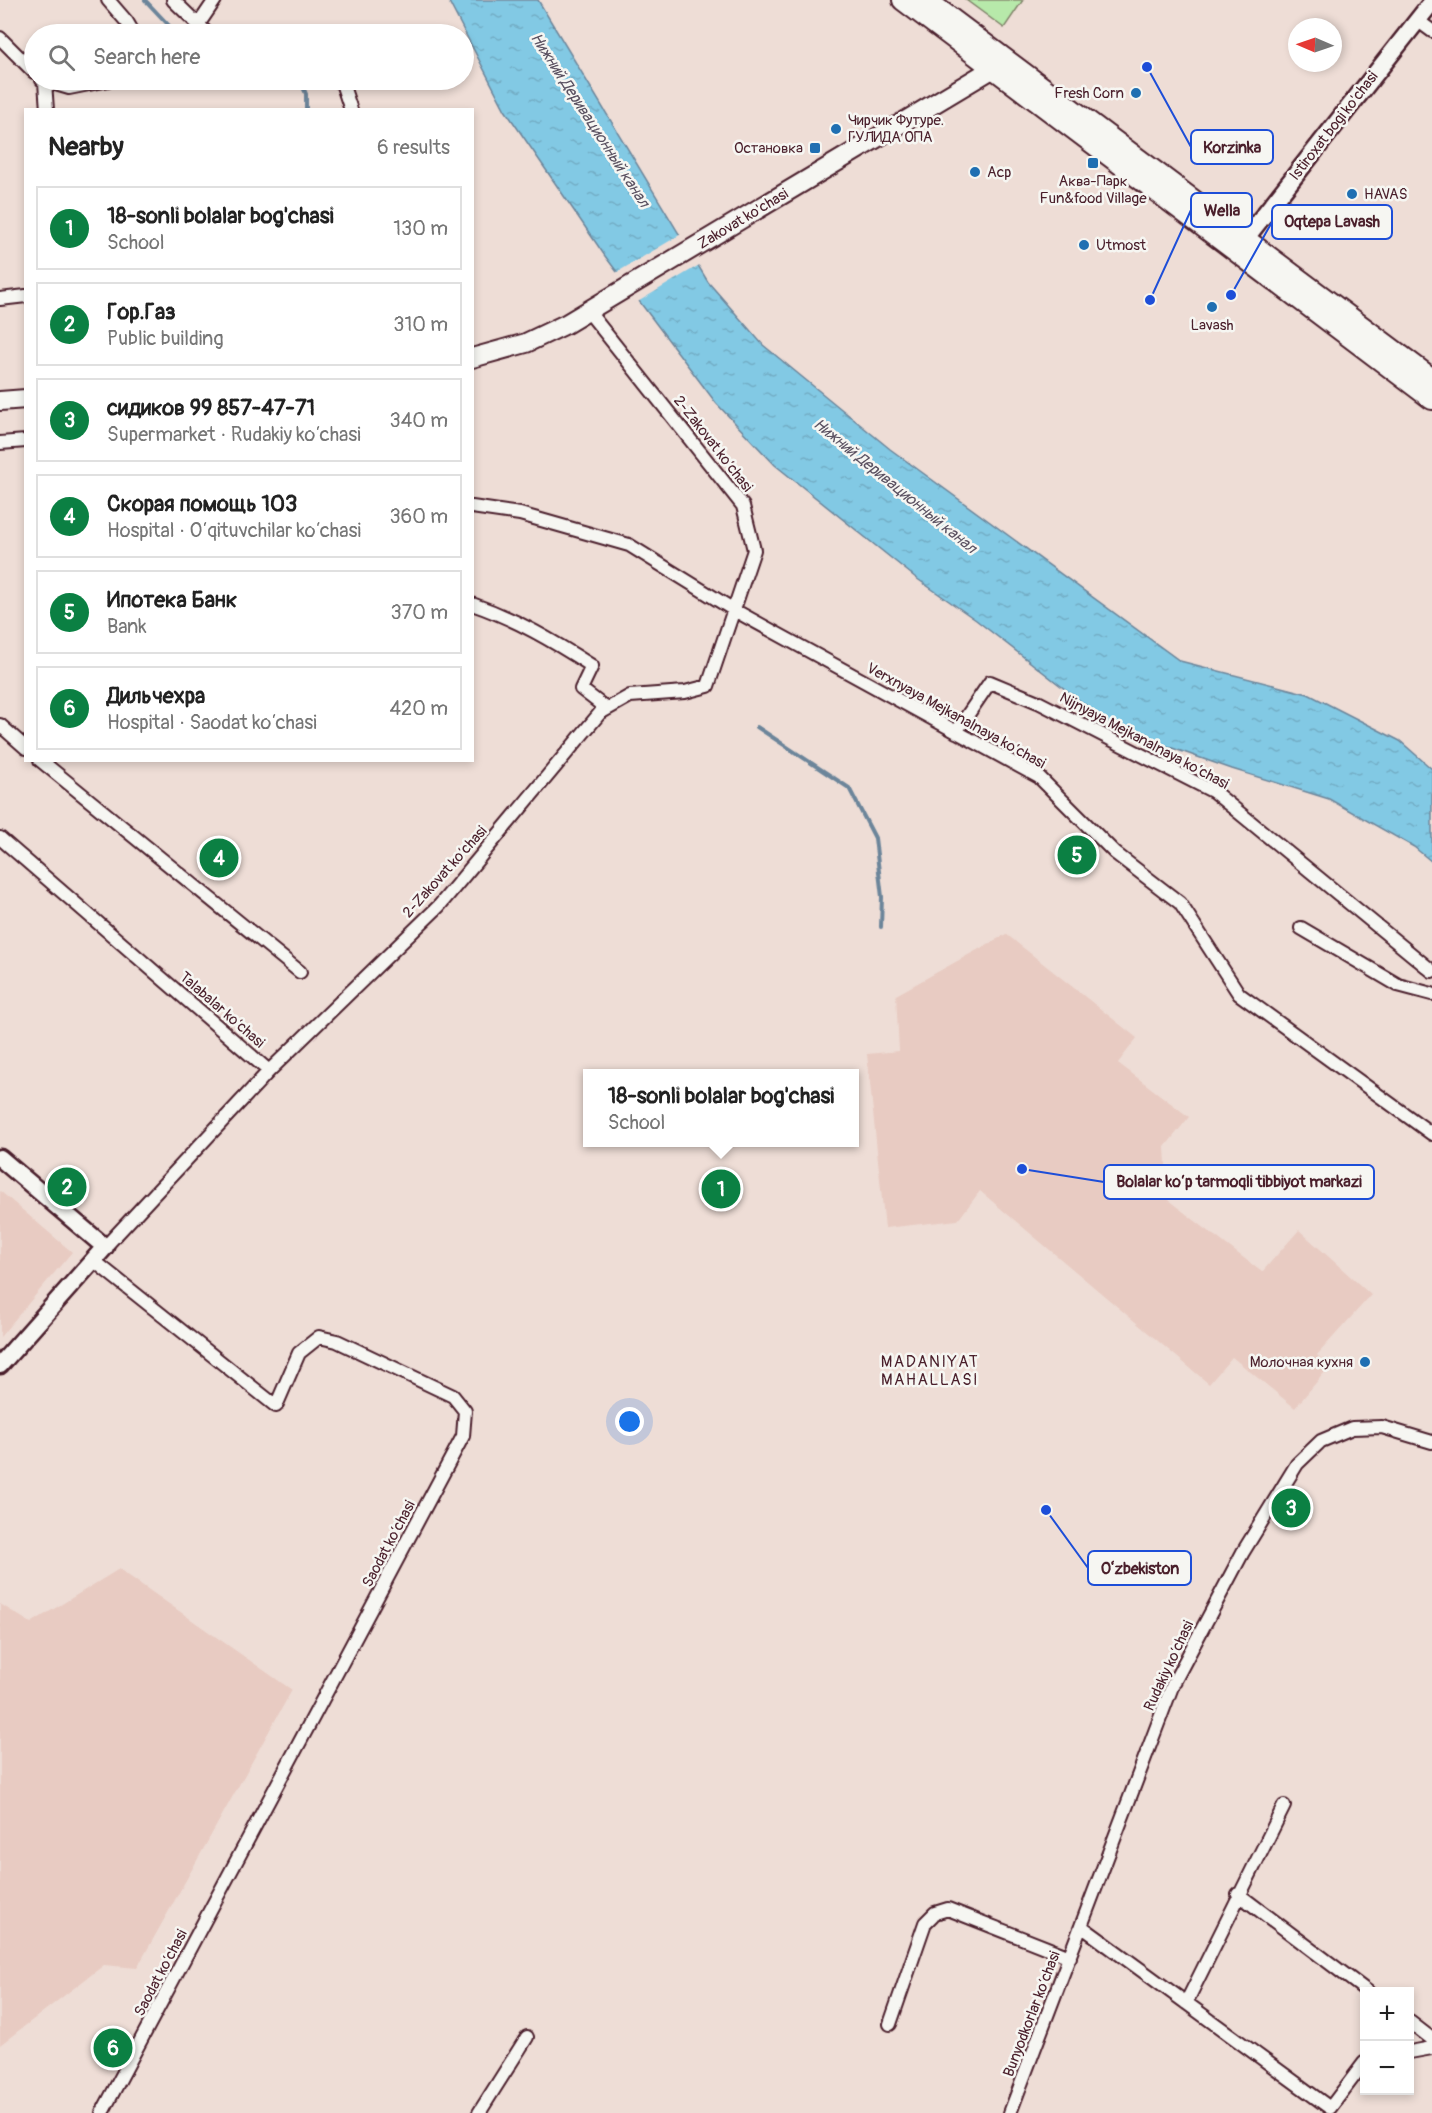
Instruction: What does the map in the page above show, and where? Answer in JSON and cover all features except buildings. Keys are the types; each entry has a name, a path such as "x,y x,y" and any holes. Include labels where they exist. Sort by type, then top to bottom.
{"main road":[{"path":"903,0 997,64 1241,245 1432,379"},
{"path":"926,0 997,64"},
{"name":"Zakovat ko'chasi","path":"474,357 526,344 588,311 997,64"},
{"path":"1241,245 1432,399"},
{"path":"0,401 24,399"}],"street":[{"path":"108,0 128,24"},
{"path":"173,0 197,24"},
{"path":"199,24 215,0"},
{"name":"Istiroxat bogi ko'chasi","path":"1241,245 1432,2"},
{"path":"1417,20 1432,31"},
{"path":"0,38 24,62"},
{"path":"45,90 47,108"},
{"path":"344,90 350,108"},
{"path":"0,299 24,296"},
{"name":"2-Zakovat ko‘chasi","path":"269,1071 439,906 600,713 630,696 685,692 708,686 754,550 743,506 680,423 588,311"},
{"path":"0,443 24,441"},
{"name":"Verxnyaya Mejkanalnaya ko‘chasi","path":"474,507 520,514 629,545 734,610 1039,777 1115,853 1180,903 1239,994 1432,1134"},
{"path":"474,605 509,617 536,630 592,666 581,689 608,709"},
{"name":"Nijnyaya Mejkanalnaya ko‘chasi","path":"956,732 990,682 1038,702 1214,792 1432,971"},
{"path":"0,725 24,746"},
{"path":"42,762 300,972"},
{"name":"Talabalar ko‘chasi","path":"0,838 269,1071"},
{"path":"1301,928 1398,985 1432,994"},
{"path":"0,1365 93,1260 269,1071"},
{"path":"0,1158 105,1247"},
{"name":"Saodat ko‘chasi","path":"93,1260 276,1406 298,1353 319,1337 337,1341 453,1396 465,1411 463,1436 102,2113"},
{"name":"Rudakiy ko‘chasi","path":"1081,1926 1173,1684 1243,1552 1297,1464 1321,1441 1352,1428 1382,1427 1432,1442"},
{"path":"1186,2002 1284,1806"},
{"path":"1238,1894 1361,1987"},
{"path":"890,2024 926,1923 935,1913 948,1909 1070,1958"},
{"path":"1081,1926 1330,2108 1360,2069"},
{"name":"Bunyodkorlar ko‘chasi","path":"1010,2113 1081,1926"},
{"path":"1414,2025 1432,2039"},
{"path":"478,2113 527,2037"},
{"path":"1414,2051 1432,2048"}],"shaded area":[{"path":"1006,934 1137,1038 1118,1063 1189,1117 1165,1147 1168,1200 1262,1272 1299,1230 1371,1295 1317,1355 1329,1367 1295,1408 1232,1357 1209,1384 980,1191 958,1220 885,1228 867,1054 899,1051 896,995"},
{"path":"0,1191 72,1252 0,1337"},
{"path":"119,1569 292,1690 137,1968 104,1965 0,2045 0,1604 31,1623"}],"green space":[{"path":"966,0 1023,0 1004,28"}],"water":[{"name":"Нижний Деривационный канал","path":"448,0 538,0 708,282 763,345 890,449 1180,661 1308,694 1400,741 1432,769 1432,862 1414,847 1329,799 1232,769 1115,728 976,620 916,578 775,465 716,403 605,256 505,110 474,50 474,24 460,24"}],"pier":[{"path":"683,233 701,264 636,303 614,274"}],"waterway":[{"path":"145,0 168,24"},
{"path":"304,90 306,108"},
{"path":"757,727 849,788 875,838 882,897 881,927"}],"place":[{"name":"Korzinka","path":"1147,67"},
{"name":"Fresh Corn","path":"1136,93"},
{"name":"Чирчик Футуре. ГУЛИДА ОПА","path":"836,129"},
{"name":"Остановка","path":"815,148"},
{"name":"Аква-Парк Fun&food Village","path":"1093,163"},
{"name":"Аср","path":"975,172"},
{"name":"HAVAS","path":"1352,194"},
{"name":"Utmost","path":"1084,245"},
{"name":"Oqtepa Lavash","path":"1231,295"},
{"name":"Wella","path":"1150,300"},
{"name":"Lavash","path":"1212,307"},
{"name":"Ипотека Банк","path":"1077,855"},
{"name":"Скорая помощь 103","path":"219,858"},
{"name":"Bolalar ko‘p tarmoqli tibbiyot markazi","path":"1022,1169"},
{"name":"Гор.Газ","path":"67,1187"},
{"name":"18-sonli bolalar bog'chasi","path":"721,1189"},
{"name":"Молочная кухня","path":"1365,1362"},
{"name":"сидиков 99 857-47-71","path":"1291,1508"},
{"name":"Oʻzbekiston","path":"1046,1510"},
{"name":"Дильчехра","path":"113,2048"}],"district":[{"name":"MADANIYAT MAHALLASI","path":"930,1371"}]}
